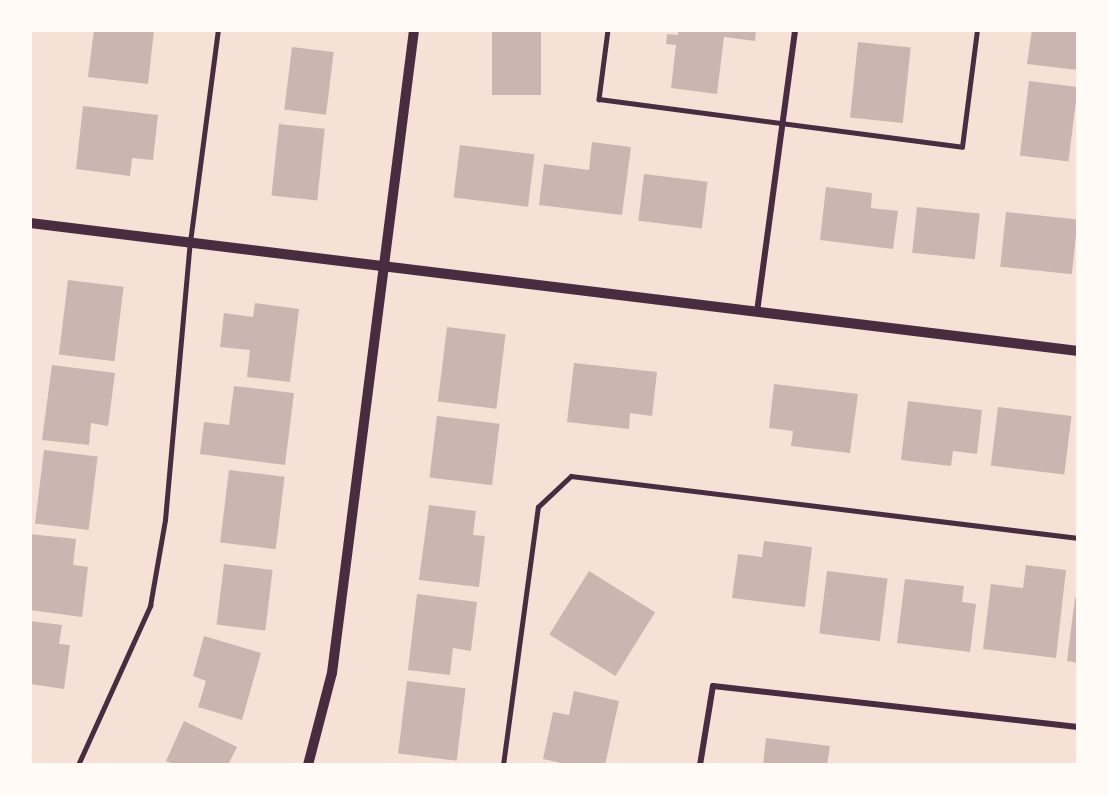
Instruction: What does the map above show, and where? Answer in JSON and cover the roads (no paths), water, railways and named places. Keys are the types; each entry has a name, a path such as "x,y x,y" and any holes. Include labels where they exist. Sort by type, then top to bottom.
{"street":[{"path":"309,765 332,673 414,30"},
{"path":"757,312 795,30"},
{"path":"30,223 1078,351"},
{"path":"700,765 712,686 1078,727"}],"lane":[{"path":"78,765 150,606 165,520 190,243 218,30"},
{"path":"608,30 599,99 962,147 977,30"},
{"path":"503,765 538,507 571,476 1078,538"}]}
